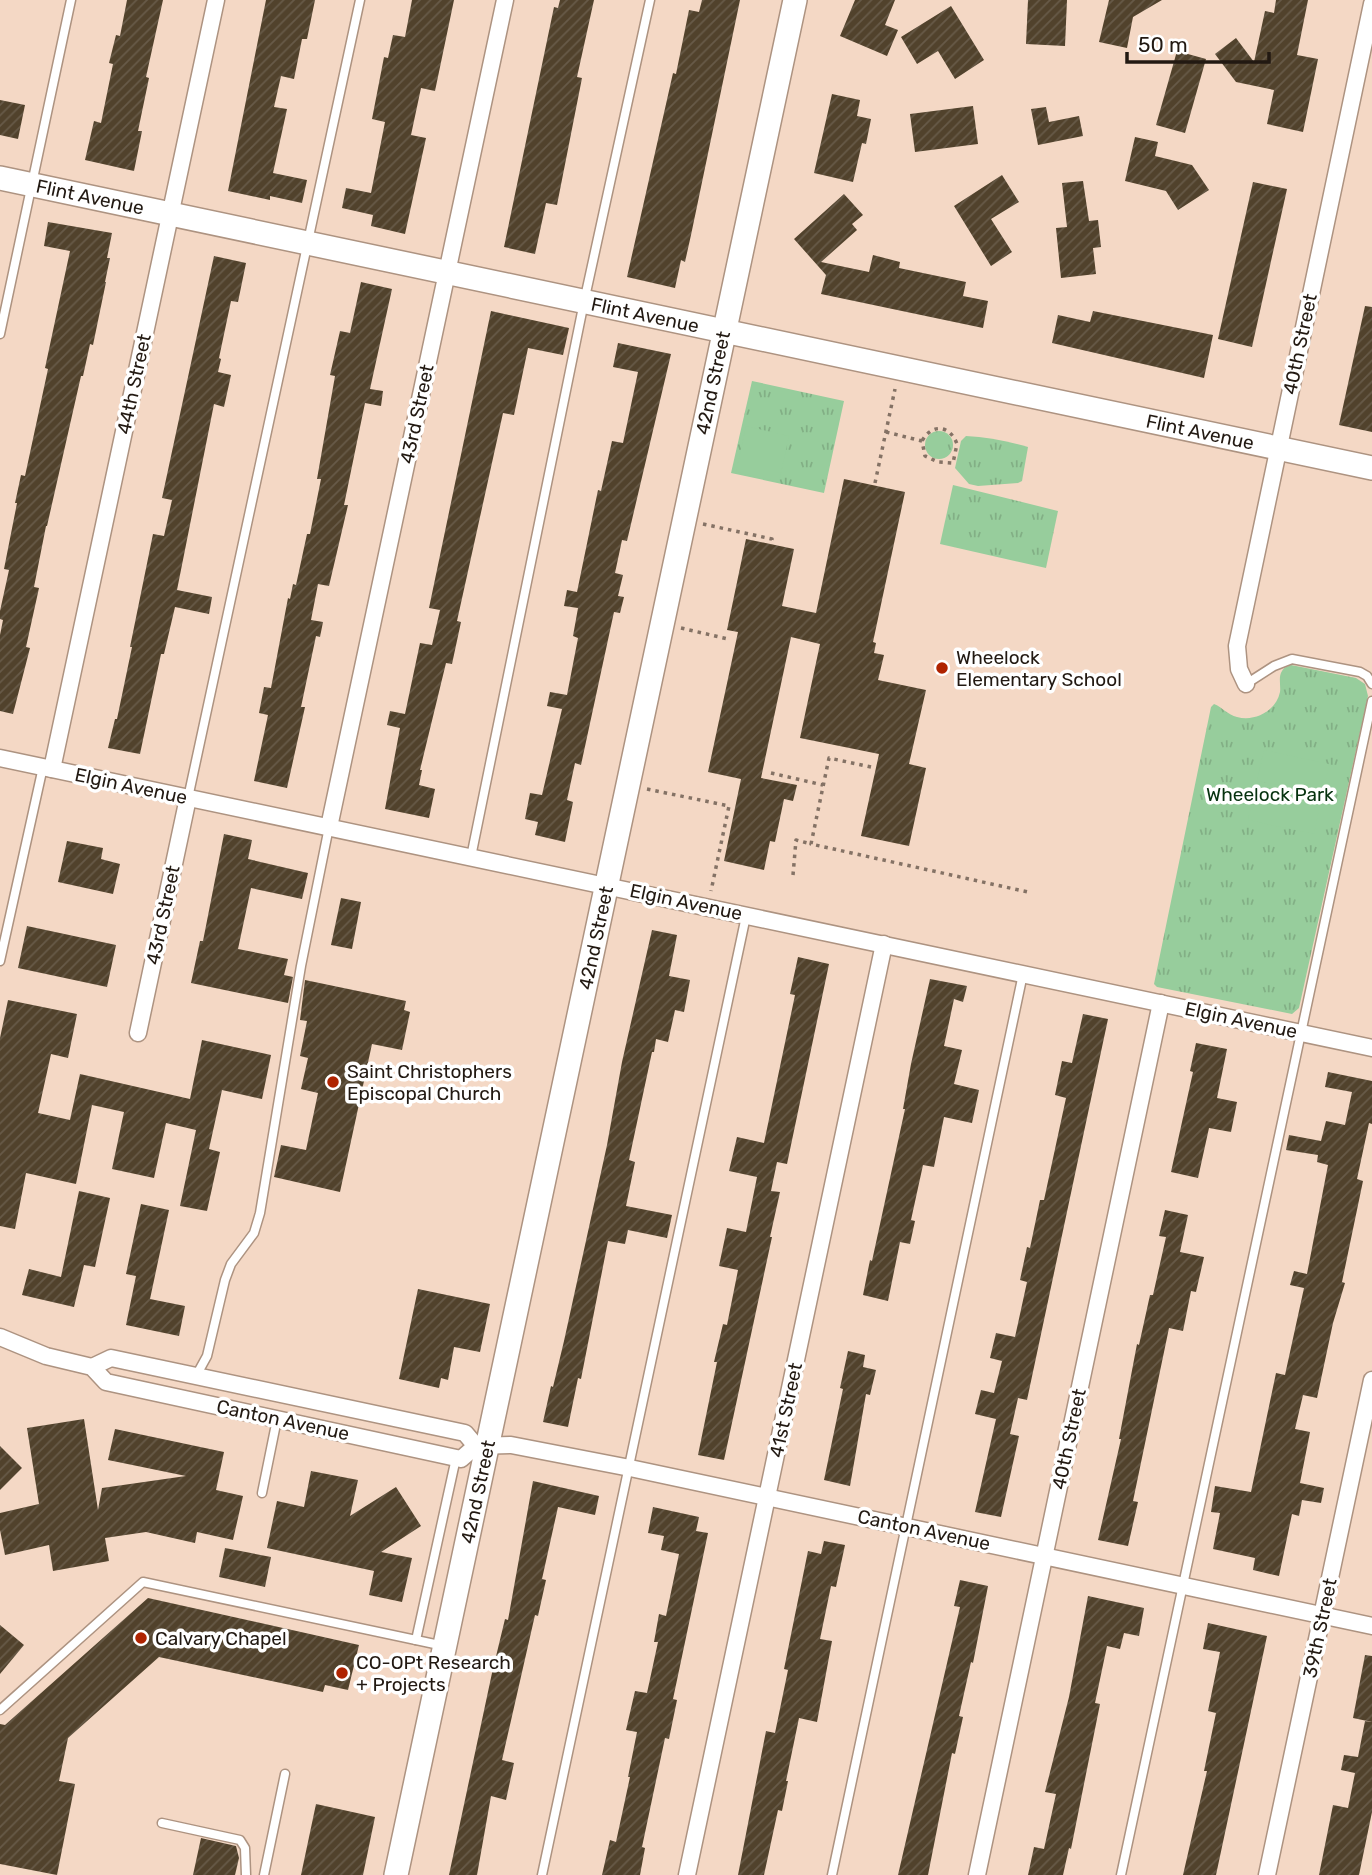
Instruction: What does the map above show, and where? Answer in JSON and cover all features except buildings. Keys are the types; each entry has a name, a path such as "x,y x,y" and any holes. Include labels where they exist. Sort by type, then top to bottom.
{"street":[{"name":"44th Street","path":"47,768 216,0"},
{"name":"43rd Street","path":"329,827 505,0"},
{"name":"42nd Street","path":"396,1875 445,1646 482,1446 607,886 795,0"},
{"name":"40th Street","path":"1246,684 1239,669 1237,646 1372,4"},
{"name":"Flint Avenue","path":"0,178 1372,468"},
{"name":"Elgin Avenue","path":"0,758 1372,1048"},
{"name":"43rd Street","path":"138,1033 188,798"},
{"name":"41st Street","path":"687,1875 884,944"},
{"name":"40th Street","path":"977,1875 1161,1003"},
{"name":"Canton Avenue","path":"4,1339 46,1356 92,1367 106,1382 456,1458"},
{"path":"0,1356 4,1339"},
{"name":"Canton Avenue","path":"92,1367 111,1358 465,1433 482,1446 511,1445 630,1468 1372,1626"},
{"path":"191,1400 197,1376"},
{"name":"39th Street","path":"1267,1875 1372,1380"},
{"path":"456,1458 461,1459 482,1446"}],"lane":[{"path":"0,334 71,0"},
{"path":"188,798 360,0"},
{"path":"471,857 584,302 650,0"},
{"path":"1246,684 1274,666 1298,659 1360,672 1367,676 1372,684"},
{"path":"1121,1875 1372,701"},
{"path":"0,961 47,768"},
{"path":"197,1376 207,1356 231,1264 254,1233 260,1213 301,966 329,827"},
{"path":"542,1875 746,915"},
{"path":"832,1875 1023,974"},
{"path":"262,1493 277,1419"},
{"path":"416,1640 456,1458"},
{"path":"0,1710 142,1582 445,1646"},
{"path":"264,1875 285,1774"},
{"path":"162,1823 240,1840 246,1847 246,1875"}],"path":[{"path":"875,482 899,369"},
{"path":"942,427 949,431 957,444 953,463 938,462 925,456 922,441 927,432 933,429 942,427"},
{"path":"886,432 922,441"},
{"path":"684,520 772,539 771,545"},
{"path":"662,624 728,639"},
{"path":"811,844 829,758 871,766"},
{"path":"771,773 823,785"},
{"path":"628,784 729,806 708,907"},
{"path":"793,875 796,840 1028,892"}],"green space":[{"path":"752,381 844,401 824,493 731,473"},
{"path":"746,426 789,436 779,482 736,472"},
{"path":"939,431 949,435 953,445 949,455 939,459 929,455 925,445 929,435"},
{"path":"966,436 1028,447 1022,481 978,486 969,484 955,468 961,441"},
{"path":"953,485 1058,511 1046,568 940,544"},
{"name":"Wheelock Park","path":"1291,665 1356,678 1365,684 1368,696 1299,1008 1292,1014 1157,987 1154,984 1211,707 1214,704 1234,716 1244,718 1264,714 1278,699 1281,673"},
{"path":"1264,750 1329,764 1323,794 1257,781"},
{"path":"1255,790 1320,804 1314,834 1248,820"}],"place":[{"name":"Wheelock Elementary School","path":"942,668"},
{"name":"Saint Christophers Episcopal Church","path":"333,1082"},
{"name":"Calvary Chapel","path":"141,1638"},
{"name":"CO-OPt Research + Projects","path":"342,1673"}]}
